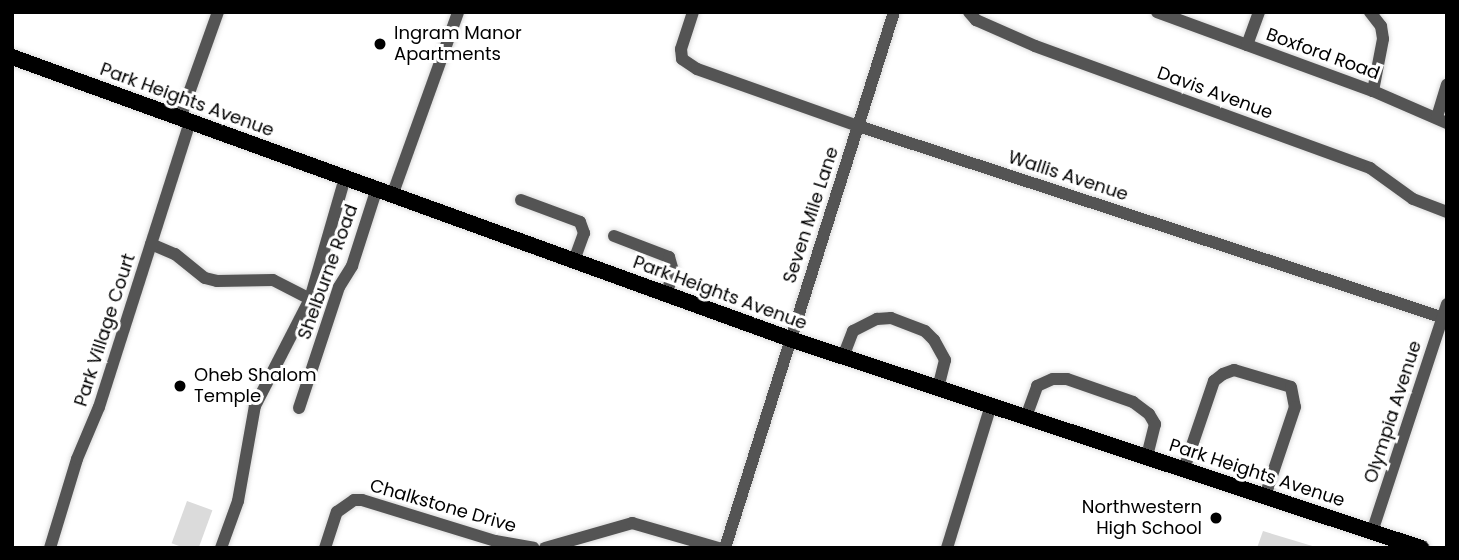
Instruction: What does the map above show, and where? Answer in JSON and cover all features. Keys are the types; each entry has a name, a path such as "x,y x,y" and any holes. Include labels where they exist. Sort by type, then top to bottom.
{"main road":[{"name":"Park Heights Avenue","path":"12,57 790,339 1421,548"}],"street":[{"name":"Park Village Court","path":"50,548 151,244 218,12"},
{"name":"Shelburne Road","path":"299,408 339,287 352,266 385,191 458,12"},
{"name":"Wallis Avenue","path":"693,12 682,38 682,59 697,69 858,126 1444,319"},
{"name":"Seven Mile Lane","path":"725,548 894,12"},
{"name":"Davis Avenue","path":"969,12 976,20 1035,46 1370,168 1413,199 1447,212"},
{"name":"Boxford Road","path":"1157,12 1442,120"},
{"path":"1247,45 1259,12"},
{"path":"1370,12 1381,26 1383,39 1373,92"},
{"path":"1442,120 1447,85"},
{"path":"221,548 238,501 255,406 310,299 345,178"},
{"path":"521,200 580,222 584,233 574,260"},
{"path":"614,236 669,257 673,271 667,294"},
{"path":"151,244 175,254 205,278 217,281 273,280 310,299"},
{"name":"Olympia Avenue","path":"1372,532 1447,304"},
{"path":"843,357 853,331 877,319 891,318 925,331 934,340 945,360 938,388"},
{"path":"1184,470 1214,381 1223,374 1234,370 1291,387 1295,407 1265,496"},
{"path":"1026,417 1037,386 1052,379 1067,379 1133,402 1150,414 1155,424 1147,457"},
{"path":"947,548 991,405"},
{"name":"Chalkstone Drive","path":"325,548 332,520 344,505 354,500 372,502 495,541 533,548"},
{"path":"545,548 632,523 718,548"}],"shaded area":[{"path":"187,501 212,510 199,548 185,548 172,543"},
{"path":"1263,531 1319,548 1257,548"}],"place":[{"name":"Ingram Manor Apartments","path":"380,44"},
{"name":"Oheb Shalom Temple","path":"180,386"},
{"name":"Northwestern High School","path":"1216,518"}]}
